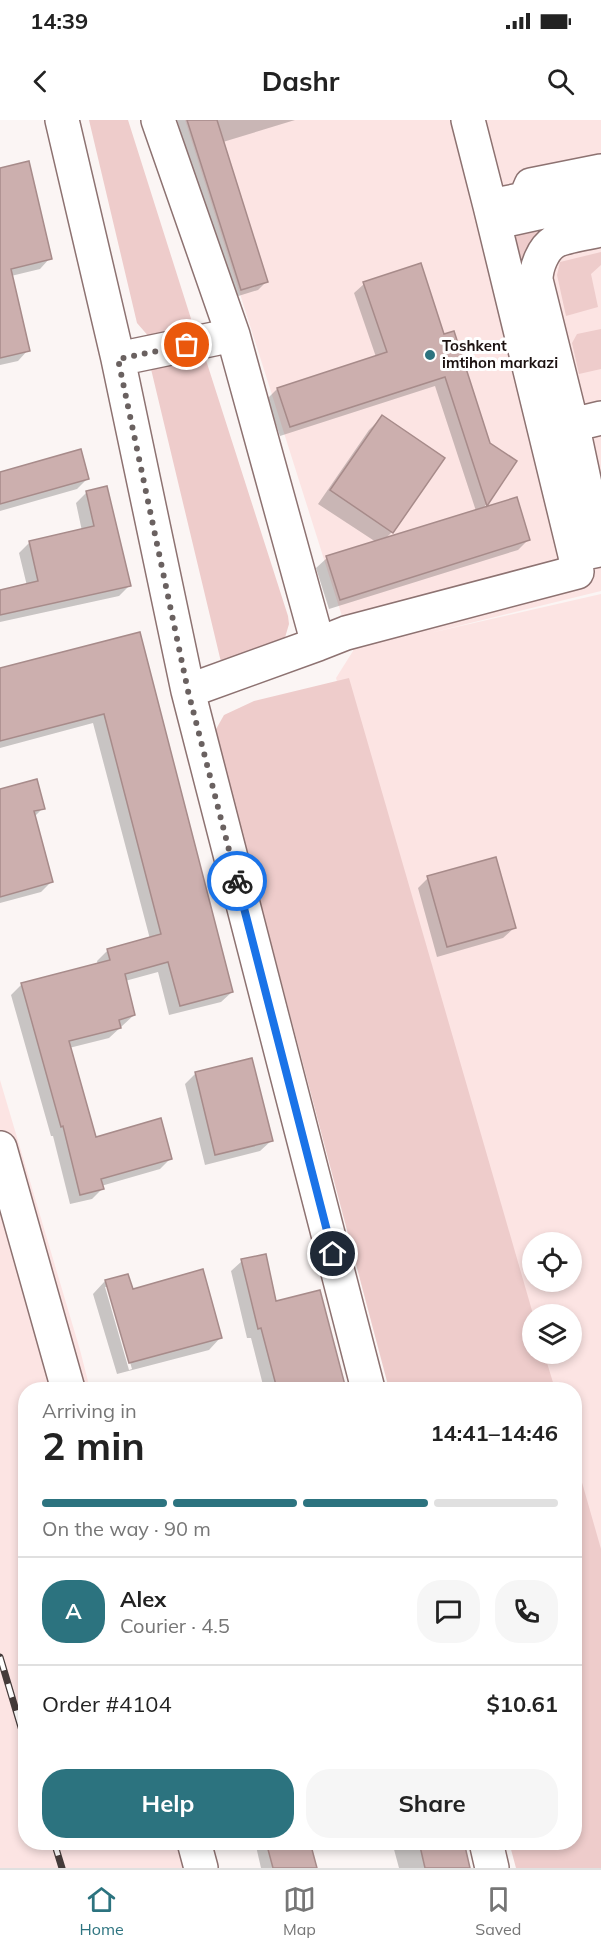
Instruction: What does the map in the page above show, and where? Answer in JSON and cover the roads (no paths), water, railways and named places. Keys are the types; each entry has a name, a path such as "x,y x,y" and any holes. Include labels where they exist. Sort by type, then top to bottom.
{"street":[{"path":"62,120 118,359 188,691 366,1382"},
{"path":"158,120 233,335 318,644"},
{"path":"468,120 584,568"},
{"path":"492,214 525,199 531,185 601,171"},
{"path":"492,214 601,199"},
{"path":"188,691 346,633 584,568 599,550 587,428 536,280 536,270 544,254 555,241 601,230"},
{"path":"601,244 562,254 551,265 549,278 596,463 601,467"},
{"path":"118,359 233,335"},
{"path":"0,1148 66,1382"},
{"path":"196,1850 201,1868"},
{"path":"488,1850 492,1868"}],"railway":[{"path":"0,1657 18,1717"},
{"path":"56,1850 62,1868"}],"place":[{"name":"Toshkent imtihon markazi","path":"430,355"}]}
